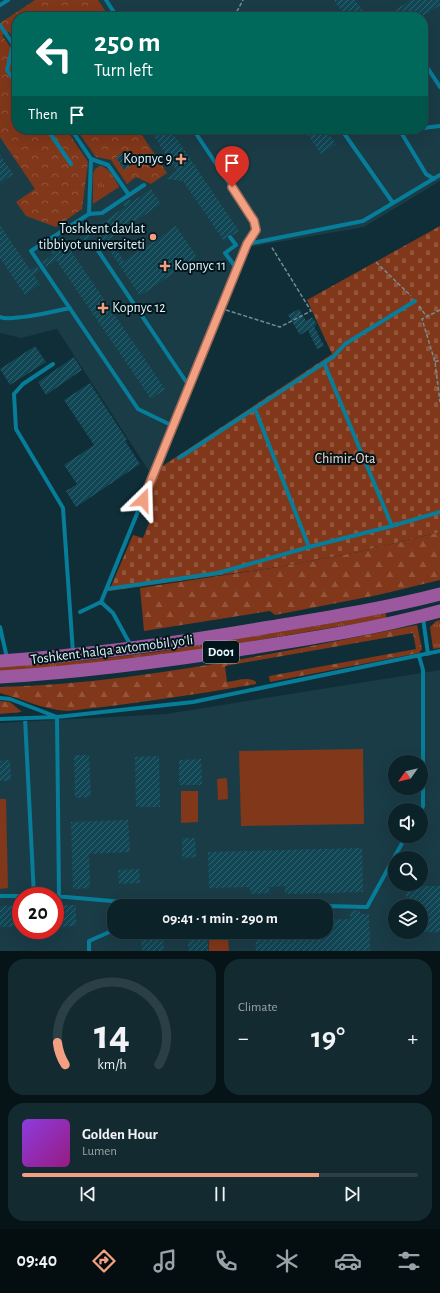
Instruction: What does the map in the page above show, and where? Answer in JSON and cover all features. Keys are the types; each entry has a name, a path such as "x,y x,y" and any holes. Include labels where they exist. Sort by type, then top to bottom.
{"highway":[{"name":"Toshkent halqa avtomobil yo'li","path":"4,661 132,648 291,624 397,604 440,594"},
{"path":"397,604 400,621"},
{"name":"Toshkent halqa avtomobil yo'li","path":"0,677 89,670 172,660 311,638 400,621 440,611"}],"lane":[{"path":"0,5 8,0"},
{"path":"106,0 114,12"},
{"path":"0,25 12,43"},
{"path":"12,48 7,70 12,78"},
{"path":"428,69 440,87"},
{"path":"428,127 440,126"},
{"path":"50,134 71,164"},
{"path":"74,134 91,159 89,214"},
{"path":"80,612 101,602 107,589 247,244 256,230 254,221 196,134"},
{"path":"344,134 393,204"},
{"path":"402,134 426,174 434,179"},
{"path":"91,159 108,165 129,195"},
{"path":"247,244 363,221 440,175"},
{"path":"144,185 102,213 89,214 31,251 138,409 173,426"},
{"path":"230,237 236,245 225,253 237,269"},
{"path":"97,249 189,386"},
{"path":"179,458 324,363 345,344 415,301"},
{"path":"0,317 20,318 70,308"},
{"path":"324,363 392,526"},
{"path":"53,364 24,384 14,394 16,429 63,508 74,655"},
{"path":"255,409 309,546"},
{"path":"107,589 218,573 309,546 392,526 440,512"},
{"path":"101,602 113,613 132,648"},
{"path":"423,615 428,654"},
{"path":"0,627 4,661"},
{"path":"0,719 57,717 193,702 440,651"},
{"path":"419,656 423,670 423,803"},
{"path":"0,698 10,699 57,717"},
{"path":"57,717 57,887"},
{"path":"25,718 34,887"},
{"path":"333,906 367,907 402,843"},
{"path":"0,896 12,896"},
{"path":"64,897 107,901"},
{"path":"89,951 89,941 107,933"}],"path":[{"path":"237,12 243,0"},
{"path":"221,308 280,327 311,311 267,240"},
{"path":"376,262 415,301 428,317"},
{"path":"440,310 422,319 435,362 440,402"},
{"path":"435,362 440,360"}],"shaded area":[{"name":"Toshkent davlat tibbiyot universiteti","path":"0,0 440,0 440,181 364,227 250,247 154,479 57,329 21,338 0,333"},
{"path":"440,670 440,951 0,951 0,723 166,714"}],"green space":[{"path":"35,0 98,0 106,12 17,12"},
{"path":"12,15 12,36 9,32 2,35 12,50 12,134 69,134 88,162 82,209 56,227 26,216 16,202 35,189 0,137 0,23"},
{"path":"80,134 141,134 167,173 151,184 136,177 127,184 111,160 96,157"},
{"path":"100,166 109,171 119,187 93,204 93,174 95,169"},
{"name":"Chimir-Ota","path":"440,226 440,532 358,552 278,567 109,591 133,535 143,538 151,518 141,514 161,467 332,354 307,300"},
{"path":"440,532 440,580 378,595 275,615 270,611 144,631 140,588 278,567 358,552"},
{"path":"386,613 386,618 158,657 0,672 0,667 90,660 157,652"},
{"path":"440,620 440,648 433,649 430,627 436,621"},
{"path":"417,625 422,649 419,653 270,682 269,676 416,649 413,633 225,666 227,682 250,679 256,682 256,684 209,692 68,711 50,709 0,693 0,687 105,679 210,665"},
{"path":"0,701 10,702 22,712 0,714"},
{"path":"363,749 364,824 241,826 239,751"},
{"path":"227,778 228,799 218,800 217,779"},
{"path":"181,791 198,791 198,822 181,823"},
{"path":"0,799 6,799 8,888 0,889"},
{"path":"228,939 229,951 209,951 209,940"}],"building":[{"path":"334,0 355,0 363,12 342,12"},
{"path":"411,0 440,0 440,5 428,13 393,12"},
{"path":"152,134 173,134 239,231 233,235 228,234 227,239 224,241 183,181 165,179 177,171"},
{"path":"307,134 329,134 336,144 321,154"},
{"path":"123,152 132,164 124,170 116,158"},
{"path":"0,155 13,174 0,184"},
{"path":"151,189 161,204 109,239 124,261 176,226 197,257 140,296 98,233 71,251 165,389 151,399 56,260 46,267 42,262 53,255 47,246 62,236 68,246 125,207 122,204 129,199 132,202"},
{"path":"0,225 30,270 37,266 40,271 34,275 40,284 25,295 0,258"},
{"path":"299,309 306,321 312,317 317,324 314,326 324,346 317,349 308,330 300,335 288,315"},
{"path":"35,346 46,362 10,385 0,369"},
{"path":"74,357 82,370 46,395 38,382"},
{"path":"90,383 127,440 125,441 140,464 76,507 66,491 77,484 64,465 94,445 64,400"},
{"path":"74,755 89,755 91,797 75,798"},
{"path":"159,756 160,807 136,807 135,757"},
{"path":"201,759 202,785 179,785 179,760"},
{"path":"10,760 11,781 0,781 0,761"},
{"path":"128,820 130,852 89,854 90,888 73,889 71,822"},
{"path":"182,838 195,838 196,857 182,858"},
{"path":"362,848 363,892 285,894 285,886 269,887 270,893 250,894 250,887 209,888 208,852"},
{"path":"139,869 140,883 119,884 118,870"},
{"path":"428,886 440,886 440,932 428,932 428,899 406,899 406,891 428,891"},
{"path":"12,905 12,927 0,927 0,906"},
{"path":"64,905 76,905 76,926 64,927"},
{"path":"360,910 360,914 369,914 370,951 256,951 255,939 333,939 333,920 350,919 350,911"},
{"path":"141,939 163,939 164,951 142,951"},
{"path":"188,939 208,939 208,951 188,951"}],"place":[{"name":"Корпус 9","path":"181,159"},
{"name":"Toshkent davlat tibbiyot universiteti","path":"153,237"},
{"name":"Корпус 11","path":"165,266"},
{"name":"Корпус 12","path":"103,308"}],"route":[{"path":"143,500 247,244 256,230 254,221 232,187"}]}
